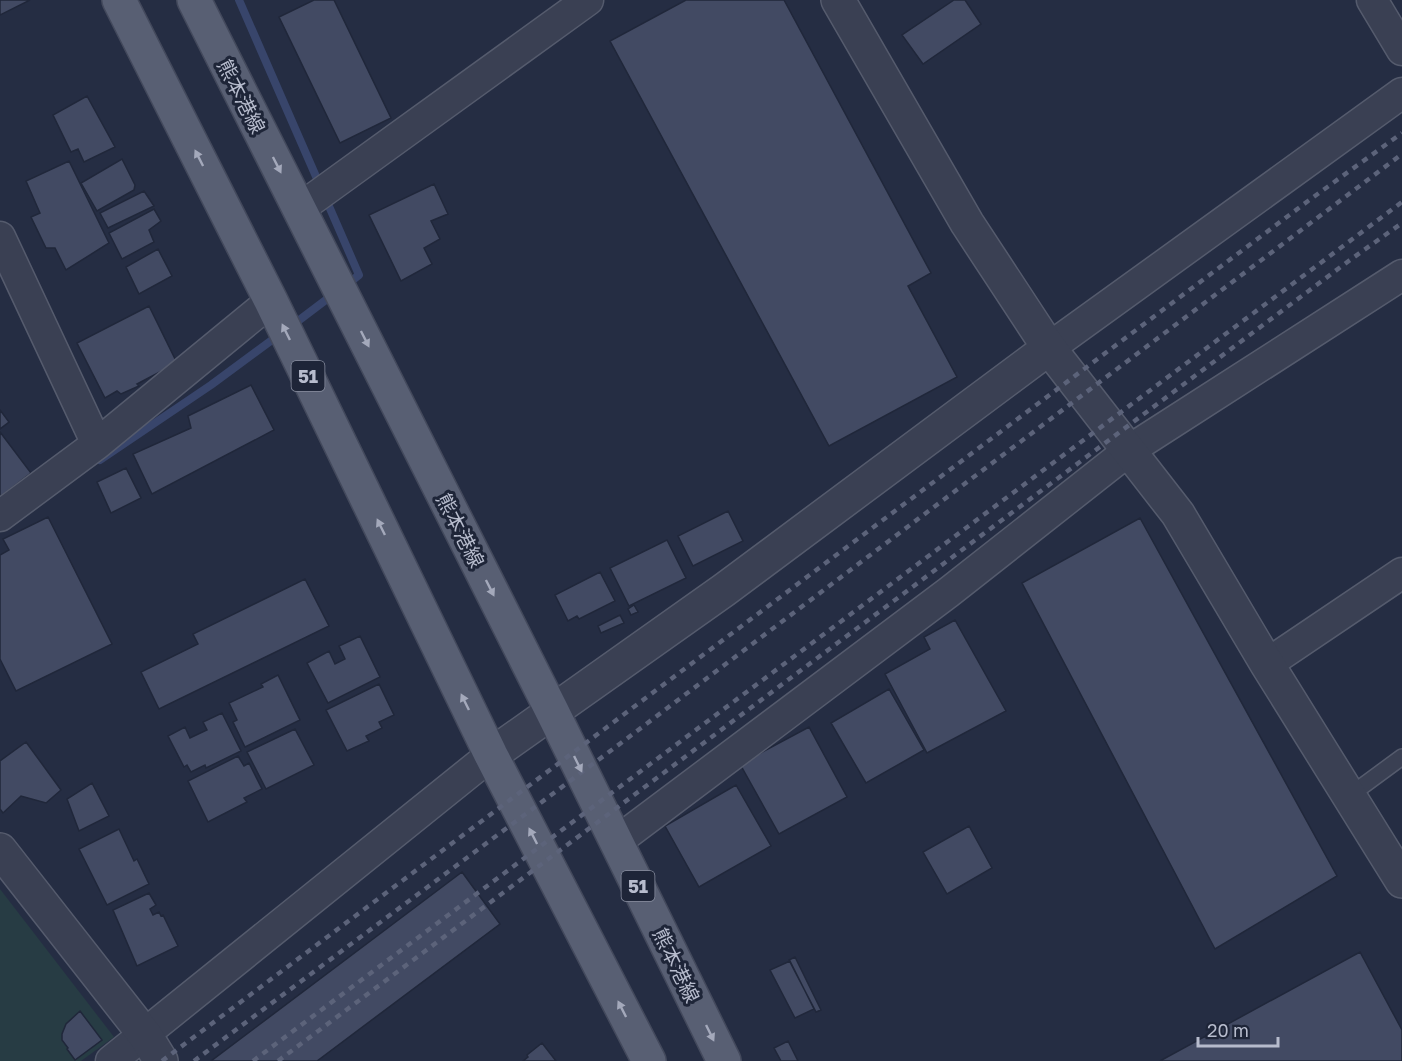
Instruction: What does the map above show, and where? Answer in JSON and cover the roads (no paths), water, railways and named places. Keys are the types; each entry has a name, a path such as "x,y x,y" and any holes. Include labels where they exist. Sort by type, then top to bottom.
{"main road":[{"name":"51","path":"119,0 271,301 491,755 649,1061"},
{"name":"熊本港線","path":"194,0 552,711 724,1061"}],"street":[{"path":"299,209 588,0"},
{"path":"838,0 967,224 1049,348 1178,514 1267,664 1402,881"},
{"path":"1372,0 1402,50"},
{"path":"111,1061 153,1048 491,755 724,590 1049,348 1402,93"},
{"path":"0,237 97,444"},
{"path":"616,842 949,592 1128,451 1402,275"},
{"path":"0,516 97,444 271,301"},
{"path":"1267,664 1402,573"},
{"path":"0,850 153,1048"}],"lane":[{"path":"1349,796 1402,757"}],"waterway":[{"path":"239,0 359,275 345,286"},
{"path":"298,321 335,293"},
{"path":"100,460 211,385 272,340"}],"railway":[{"path":"162,1061 1308,201 1402,133"},
{"path":"194,1061 621,743 1402,154"},
{"path":"253,1061 1402,202"},
{"path":"278,1061 1402,223"}]}
